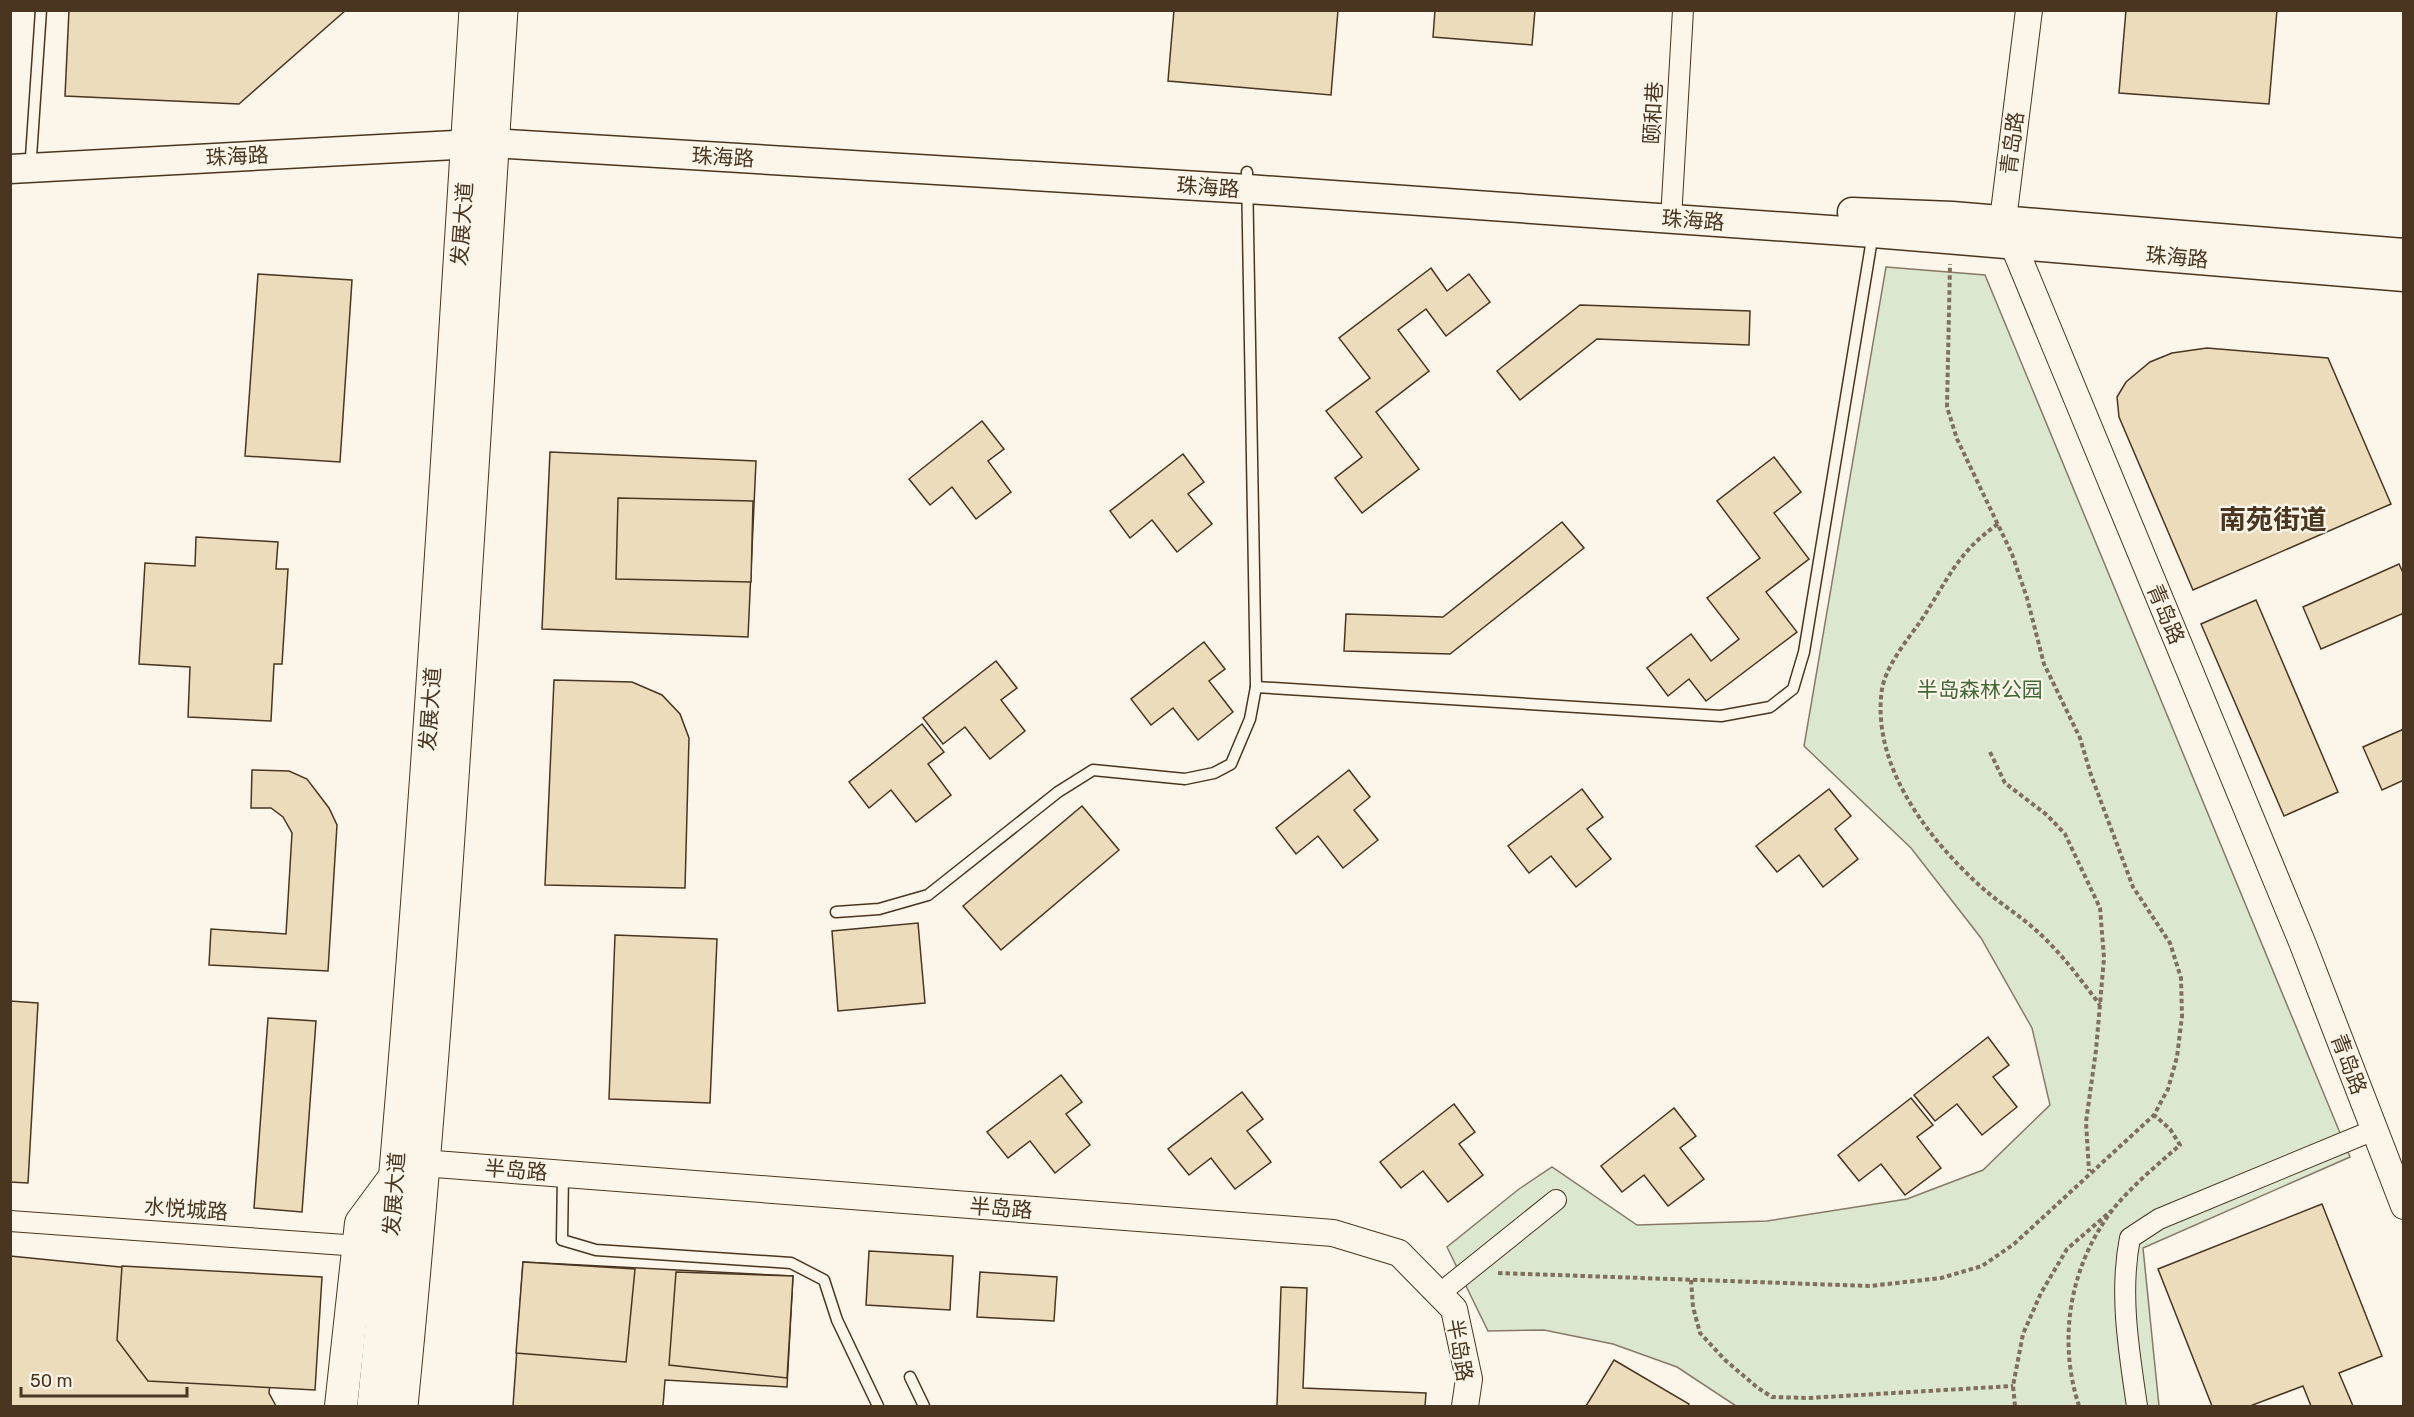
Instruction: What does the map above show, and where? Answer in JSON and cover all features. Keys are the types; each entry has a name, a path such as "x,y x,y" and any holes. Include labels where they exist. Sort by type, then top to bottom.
{"highway":[{"name":"发展大道","path":"476,10 480,137"},
{"name":"发展大道","path":"401,1407 426,774 480,137 501,10"},
{"name":"发展大道","path":"374,1407 409,1170"}],"main road":[{"name":"珠海路","path":"17,161 480,137 1247,181 2008,232 2403,253"},
{"name":"珠海路","path":"1875,223 1951,238 2008,232 2403,277"},
{"path":"341,1407 362,1223 409,1170"}],"street":[{"name":"颐和巷","path":"1672,209 1683,10"},
{"name":"青岛路","path":"2029,10 2008,232 2302,942 2403,1206"},
{"path":"2137,1407 2129,1351 2125,1263 2130,1238 2159,1219 2374,1130"},
{"name":"半岛路","path":"409,1170 563,1174 1333,1233 1399,1253 1454,1309 1469,1379 1465,1407"},
{"path":"1439,1294 1556,1200"},
{"name":"水悦城路","path":"10,1221 359,1246"}],"lane":[{"path":"17,161 41,10"},
{"path":"836,912 879,909 928,895 1058,792 1093,770 1185,779 1214,773 1232,764 1251,719 1256,687 1247,181"},
{"path":"1256,687 1721,716 1770,707 1792,688 1804,652 1875,223"},
{"path":"563,1174 562,1240 596,1250 791,1263 824,1280 837,1320 878,1407"},
{"path":"910,1377 924,1407"}],"path":[{"path":"1467,1271 1870,1286 1941,1278 1983,1266 2014,1244 2154,1115 2168,1089 2177,1057 2182,1016 2181,978 2170,943 2133,887 2122,862 2080,738 2044,664 2027,598 1998,524 1957,439 1947,407 1951,238"},
{"path":"1998,524 1966,550 1949,571 1933,603 1893,663 1882,687 1881,721 1888,754 1923,826 1978,884 2038,932 2100,1005"},
{"path":"1990,752 2005,783 2047,815 2065,834 2100,908 2104,958 2086,1122 2090,1172"},
{"path":"2015,1407 2013,1386 2023,1334 2041,1293 2067,1249 2114,1208"},
{"path":"1691,1280 1693,1307 1700,1333 1725,1360 1758,1389 1772,1397 1808,1398 2013,1386"}],"green space":[{"name":"半岛森林公园","path":"1886,267 1985,275 2350,1157 2143,1248 2159,1406 1736,1406 1677,1367 1613,1344 1544,1330 1488,1331 1447,1247 1519,1189 1552,1167 1637,1225 1767,1221 1907,1199 1983,1170 2050,1105 2032,1028 1981,938 1911,848 1804,746"}],"building":[{"path":"69,10 346,10 239,104 65,96"},
{"path":"1174,10 1338,10 1331,95 1168,81"},
{"path":"1435,10 1535,10 1532,45 1433,37"},
{"path":"2126,10 2277,10 2269,104 2119,93"},
{"path":"1431,268 1447,291 1469,274 1490,302 1446,336 1426,309 1398,330 1429,371 1376,412 1419,469 1362,513 1335,478 1362,457 1326,411 1370,378 1339,338"},
{"path":"258,274 352,280 340,462 245,456"},
{"path":"1580,305 1750,311 1749,345 1597,339 1520,400 1497,371"},
{"path":"2207,348 2328,358 2391,504 2193,590 2119,417 2117,397 2126,382 2150,362 2172,353"},
{"path":"982,421 1004,449 988,461 1011,492 976,519 952,487 930,505 909,479"},
{"path":"550,452 756,461 748,637 542,629"},
{"path":"1183,454 1204,482 1188,494 1212,524 1177,552 1152,520 1130,538 1110,511"},
{"path":"1774,457 1801,492 1774,513 1809,559 1766,592 1797,632 1706,701 1689,679 1668,696 1647,668 1691,634 1711,661 1739,639 1707,598 1760,558 1717,501"},
{"path":"618,498 753,501 751,582 616,579"},
{"path":"1562,522 1584,548 1450,654 1344,651 1346,614 1443,617"},
{"path":"196,537 278,542 276,569 288,569 282,664 274,664 271,721 188,717 190,667 139,664 145,563 195,566"},
{"path":"2399,564 2404,575 2404,613 2321,649 2303,607"},
{"path":"2256,600 2338,792 2284,816 2201,624"},
{"path":"1204,642 1225,669 1209,681 1233,712 1198,740 1173,708 1151,725 1131,699"},
{"path":"996,661 1017,688 1001,700 1025,731 990,759 965,727 943,744 923,718"},
{"path":"554,680 632,682 662,695 680,714 689,738 685,888 545,885"},
{"path":"922,724 944,752 928,764 951,795 916,822 891,790 869,808 849,782"},
{"path":"2404,729 2404,780 2382,790 2363,747"},
{"path":"252,770 289,771 307,779 329,808 337,825 328,971 209,965 211,929 286,934 292,833 283,817 271,808 251,808"},
{"path":"1349,770 1370,797 1354,810 1378,840 1343,868 1318,836 1296,854 1276,828"},
{"path":"1582,789 1603,817 1587,829 1611,859 1576,887 1551,856 1529,873 1508,846"},
{"path":"1829,789 1851,816 1835,829 1858,859 1823,887 1799,855 1777,872 1756,846"},
{"path":"1082,806 1119,850 1001,950 963,906"},
{"path":"918,923 925,1003 838,1011 832,931"},
{"path":"615,935 717,939 710,1103 609,1099"},
{"path":"10,1001 38,1003 28,1183 10,1182"},
{"path":"268,1018 316,1021 302,1212 254,1208"},
{"path":"1988,1037 2009,1065 1993,1077 2017,1107 1982,1135 1957,1104 1935,1121 1914,1095"},
{"path":"1061,1075 1082,1102 1066,1114 1090,1145 1055,1173 1030,1141 1008,1158 987,1132"},
{"path":"1242,1092 1263,1119 1247,1131 1271,1162 1235,1189 1211,1158 1189,1175 1168,1149"},
{"path":"1911,1098 1933,1125 1917,1137 1941,1168 1905,1195 1881,1164 1859,1181 1838,1155"},
{"path":"1454,1104 1475,1132 1459,1144 1483,1175 1448,1202 1423,1171 1401,1188 1380,1162"},
{"path":"1674,1108 1696,1136 1680,1148 1704,1179 1668,1206 1644,1175 1622,1192 1601,1166"},
{"path":"2322,1204 2382,1356 2339,1373 2353,1406 2311,1406 2303,1386 2250,1406 2212,1406 2158,1269"},
{"path":"869,1251 953,1256 950,1310 866,1305"},
{"path":"10,1256 281,1283 269,1393 276,1406 10,1406"},
{"path":"523,1262 793,1276 787,1387 665,1380 663,1406 513,1406"},
{"path":"523,1262 635,1269 626,1362 516,1353"},
{"path":"122,1266 322,1277 315,1390 148,1381 117,1340"},
{"path":"676,1272 793,1276 787,1378 669,1365"},
{"path":"980,1272 1057,1277 1054,1321 977,1317"},
{"path":"1281,1287 1307,1288 1303,1388 1426,1393 1425,1406 1277,1406"},
{"path":"1614,1360 1689,1404 1688,1406 1586,1406"}],"district":[{"name":"南苑街道","path":"2273,520"}]}
